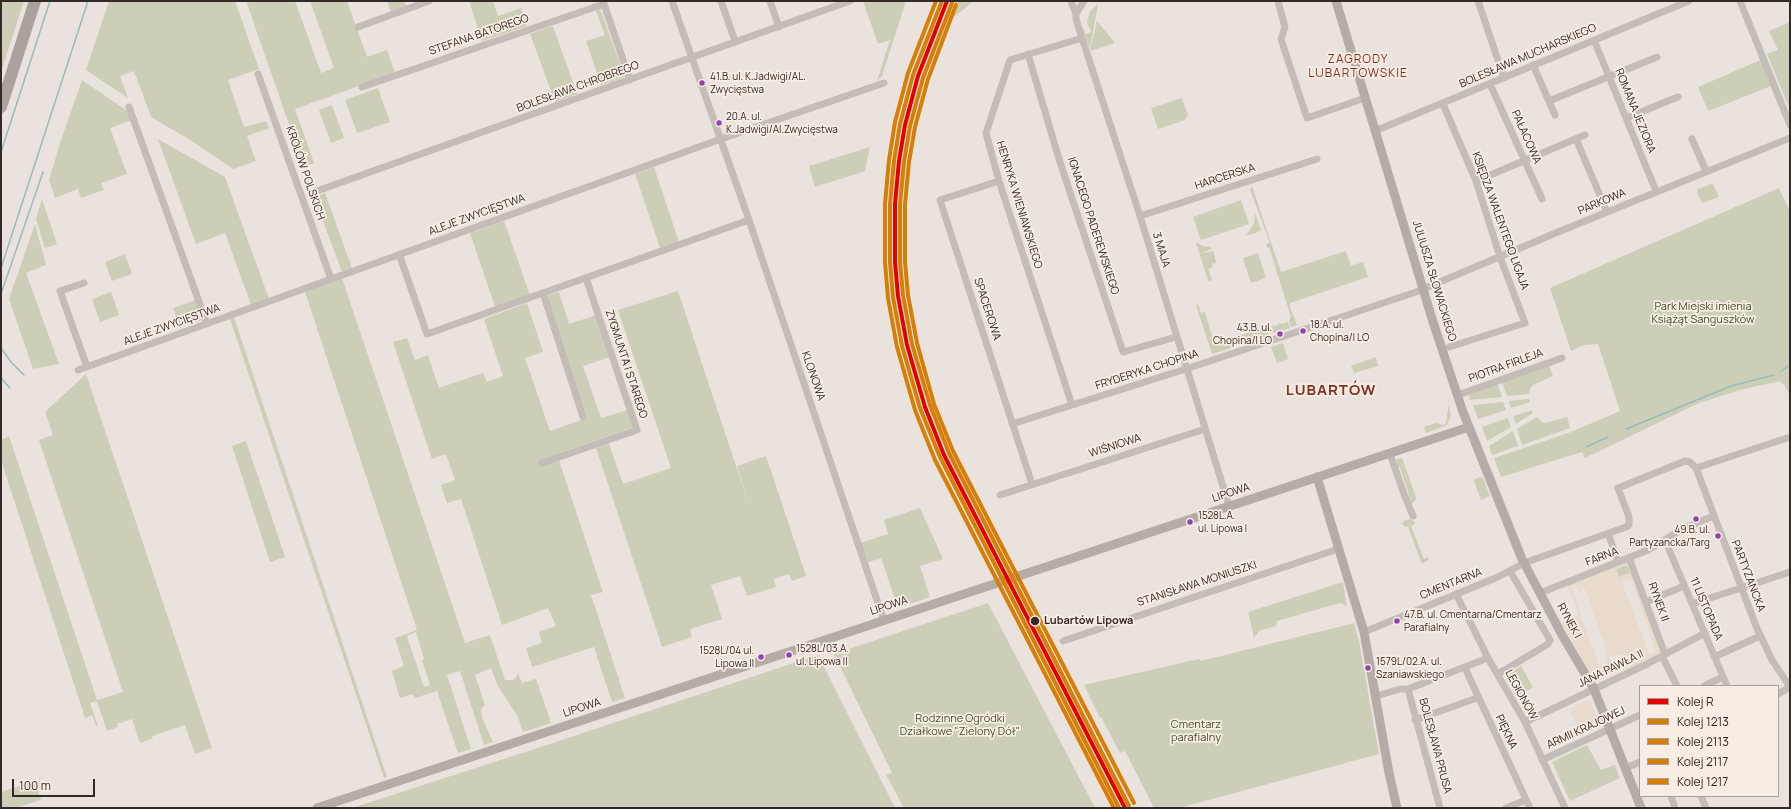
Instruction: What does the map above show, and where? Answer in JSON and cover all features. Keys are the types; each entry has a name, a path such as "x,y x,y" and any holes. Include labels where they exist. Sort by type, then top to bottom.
{"highway":[{"path":"1,107 35,1"}],"street":[{"path":"358,27 429,1"},
{"name":"KLONOWA","path":"672,1 749,220 884,620"},
{"path":"721,1 735,41"},
{"path":"770,1 779,27"},
{"name":"BOLESŁAWA CHROBREGO","path":"314,192 850,1"},
{"name":"3 MAJA","path":"1071,1 1140,216 1229,506"},
{"path":"1076,14 1084,1"},
{"path":"1278,1 1285,27 1281,38 1307,118 1365,98"},
{"name":"JULIUSZA SŁOWACKIEGO","path":"1336,1 1424,290 1469,428 1524,563"},
{"path":"1478,1 1504,78"},
{"name":"BOLESŁAWA MUCHARSKIEGO","path":"1375,131 1689,1"},
{"path":"1740,1 1790,125"},
{"path":"603,2 630,80"},
{"name":"STEFANA BATOREGO","path":"362,87 603,2"},
{"name":"HENRYKA WIENIAWSKIEGO","path":"1072,405 987,140 988,123 1010,60 1082,38"},
{"name":"ROMANA JEZIORA","path":"1594,40 1656,191"},
{"name":"IGNACEGO PADEREWSKIEGO","path":"1028,54 1060,162 1123,352 1176,337"},
{"path":"1548,101 1657,57"},
{"path":"1533,66 1555,115"},
{"name":"KRÓLÓW POLSKICH","path":"258,74 331,279"},
{"name":"ALEJE ZWYCIĘSTWA","path":"78,370 721,139 884,83"},
{"name":"PAŁACOWA","path":"1490,84 1542,199"},
{"path":"1626,118 1678,97"},
{"name":"KSIĘDZA WALENTEGO LIGAJA","path":"1443,104 1476,181 1500,257 1525,323 1449,347"},
{"path":"129,107 207,324"},
{"path":"1476,181 1585,135"},
{"path":"1576,138 1606,212"},
{"name":"PARKOWA","path":"1424,290 1656,191 1790,138"},
{"path":"1692,139 1706,171"},
{"name":"HARCERSKA","path":"1140,216 1317,159"},
{"name":"SPACEROWA","path":"999,181 940,200 1032,484"},
{"path":"399,254 427,334 749,220"},
{"name":"ZYGMUNTA I STAREGO","path":"542,463 636,430 586,278"},
{"path":"84,283 60,291 87,367"},
{"name":"FRYDERYKA CHOPINA","path":"1012,424 1186,369 1424,290"},
{"path":"543,293 583,417"},
{"name":"PIOTRA FIRLEJA","path":"1458,395 1540,364 1562,358"},
{"name":"LIPOWA","path":"317,808 1316,477 1469,428"},
{"name":"WIŚNIOWA","path":"1000,495 1205,429"},
{"path":"1696,468 1790,437"},
{"path":"1390,454 1413,516"},
{"name":"CMENTARNA","path":"1364,632 1510,571 1524,563 1626,527 1630,522 1618,488 1685,461 1690,462 1696,468"},
{"name":"PARTYZANCKA","path":"1696,468 1740,588 1760,636 1790,687"},
{"path":"1316,477 1364,632 1389,773 1397,808"},
{"name":"FARNA","path":"1540,593 1655,547 1681,530 1713,516"},
{"path":"1608,533 1618,562"},
{"name":"11 LISTOPADA","path":"1665,540 1727,685"},
{"name":"STANISŁAWA MONIUSZKI","path":"1063,641 1338,549"},
{"name":"RYNEK II","path":"1629,558 1646,602 1663,655 1677,685"},
{"name":"RYNEK I","path":"1524,563 1562,635 1594,689 1611,728 1641,808"},
{"path":"1498,674 1549,643 1550,640 1510,571"},
{"path":"1692,604 1790,572"},
{"path":"1646,602 1684,586"},
{"name":"LEGIONÓW","path":"1456,594 1488,658 1525,722 1565,808"},
{"name":"JANA PAWŁA II","path":"1525,722 1705,633"},
{"path":"1714,657 1760,636"},
{"path":"1376,696 1400,689 1408,689 1488,658"},
{"name":"PIĘKNA","path":"1465,668 1528,803 1506,808"},
{"path":"1706,685 1723,677"},
{"path":"1779,693 1790,687"},
{"name":"BOLESŁAWA PRUSA","path":"1408,689 1415,720 1440,808"},
{"path":"1415,720 1478,698"},
{"name":"ARMII KRAJOWEJ","path":"1542,760 1639,715"},
{"path":"1626,768 1639,762"},
{"path":"1671,797 1675,808"},
{"path":"1701,797 1706,808"}],"green space":[{"path":"1,1 24,1 1,72"},
{"path":"109,1 235,1 259,69 228,80 244,127 266,121 269,128 247,136 256,161 233,169 195,143 151,117 134,71 120,76 128,98 86,70"},
{"path":"246,1 295,1 321,73 334,68 310,1 347,1 367,57 387,50 395,73 295,109 314,163 304,167"},
{"path":"387,1 404,1 406,6 391,12"},
{"path":"469,1 493,1 498,16 521,8 527,26 482,41"},
{"path":"863,1 906,1 882,76 877,81 890,40 878,44"},
{"path":"955,1 974,1 941,27"},
{"path":"1098,4 1090,49 1081,24 1086,34 1091,32 1087,22 1090,11"},
{"path":"600,9 625,77 601,85 586,41 605,35 596,11"},
{"path":"1097,21 1115,43 1090,51"},
{"path":"1790,22 1790,110 1767,54 1778,50 1769,31"},
{"path":"553,26 577,94 555,102 530,34"},
{"path":"1763,59 1774,85 1708,111 1698,87"},
{"path":"82,80 129,112 132,120 110,128 127,174 101,183 104,190 81,198 78,189 55,198 49,180"},
{"path":"378,88 390,122 357,133 345,100"},
{"path":"1182,98 1188,115 1185,120 1158,129 1151,108"},
{"path":"332,105 344,138 331,143 319,110"},
{"path":"158,139 225,177 269,299 251,305 225,233 196,244"},
{"path":"870,147 865,171 815,187 809,166"},
{"path":"654,167 679,242 660,248 635,174"},
{"path":"1713,184 1719,196 1702,203 1697,192 1698,189"},
{"path":"1252,186 1281,272 1346,251 1351,266 1363,262 1368,277 1290,303 1290,307 1297,325 1291,327 1289,321 1291,317 1269,247 1267,248 1266,244 1270,243 1250,190"},
{"name":"Park Miejski imienia Książąt Sanguszków","path":"1779,188 1790,212 1790,396 1785,386 1780,381 1740,390 1699,403 1585,458 1582,452 1501,477 1494,458 1571,432 1620,411 1598,344 1584,345 1571,351 1550,288"},
{"path":"325,193 352,268 342,272 314,197"},
{"path":"42,199 57,244 45,248 36,219"},
{"path":"1241,200 1249,224 1201,240 1193,217"},
{"path":"1255,213 1261,230 1254,234 1246,235 1254,224"},
{"path":"504,221 530,295 495,307 470,233"},
{"path":"35,224 46,265 26,273 59,364 33,369 9,299"},
{"path":"1196,242 1203,246 1211,247 1212,249 1203,252 1204,253 1214,252 1216,263 1212,264 1213,267 1208,269 1212,280 1208,281"},
{"path":"1258,253 1266,278 1251,283 1243,258"},
{"path":"125,254 132,274 112,281 105,262"},
{"path":"342,278 465,643 490,635 505,680 513,680 518,673 522,683 536,679 551,723 523,732 518,717 498,686 491,668 475,675 485,705 481,709 482,718 493,742 484,745 460,671 447,675 471,749 458,753 437,691 415,698 413,694 400,698 392,671 404,666 395,638 417,630 305,292","holes":["416,632 424,659 422,660 430,685 424,687 407,636"]},
{"path":"678,291 750,508 737,466 766,456 806,576 792,581 789,574 774,579 776,587 747,596 740,576 711,585 722,619 690,629 692,637 662,647 596,448 609,444 623,484 671,468 618,310"},
{"path":"111,292 119,315 100,322 92,299"},
{"path":"559,292 569,324 596,315 610,357 583,366 601,418 628,410 634,427 557,454 603,592 591,595 625,698 612,702 594,647 532,667 526,648 542,643 539,632 556,626 548,608 502,625 461,499 447,503 441,485 455,480 446,454 432,459 393,342 407,338 415,360 428,355 439,388 483,373 487,382 503,376 484,319 527,303 543,352 525,358 550,431 587,418 547,298 548,295"},
{"path":"196,300 203,320 180,327 173,308"},
{"path":"1198,304 1201,313 1205,312 1214,343 1231,339 1234,347 1212,354 1196,305"},
{"path":"234,317 387,777 384,778 230,319"},
{"path":"1280,322 1281,324 1288,322 1290,328 1273,333 1272,325 1278,325"},
{"path":"1267,327 1269,335 1244,343 1241,335 1258,329 1260,331"},
{"path":"1283,343 1288,359 1277,363 1271,347"},
{"path":"1376,357 1378,366 1354,373 1351,366"},
{"path":"1549,366 1553,376 1533,385 1529,394 1507,396 1502,382"},
{"path":"86,374 212,748 195,754 185,725 152,736 153,738 140,743 132,719 117,724 118,727 107,731 97,701 90,703 98,726 96,726 92,715 85,718 1,460 1,440 9,436 97,700 123,692 39,440 53,435 45,412"},
{"path":"1497,383 1502,397 1470,400 1468,394"},
{"path":"1529,399 1530,402 1511,408 1509,401"},
{"path":"1503,402 1506,410 1478,419 1473,405"},
{"path":"1449,403 1451,416 1447,425 1426,433 1424,427 1437,423 1443,425 1446,423"},
{"path":"1532,410 1533,413 1516,424 1513,416"},
{"path":"1537,417 1542,422 1546,423 1567,417 1570,428 1522,445 1517,429"},
{"path":"1508,418 1511,427 1487,441 1482,427"},
{"path":"1513,431 1518,446 1492,455 1489,446"},
{"path":"246,441 285,557 270,562 232,446"},
{"path":"1402,458 1416,497 1416,500 1410,505 1408,502 1411,501 1400,467 1397,467 1396,465 1397,459"},
{"path":"1480,477 1483,478 1490,496 1481,500 1474,481"},
{"path":"920,508 943,559 920,566 930,597 898,608 881,558 866,563 860,543 888,534 884,520"},
{"path":"1410,519 1414,521 1415,524 1411,526 1424,559 1428,557 1429,559 1422,564 1408,526 1405,527 1402,524 1404,521"},
{"path":"1626,565 1630,573 1619,577 1616,569"},
{"path":"1343,582 1347,606 1340,603 1277,621 1276,626 1259,631 1254,638 1248,612"},
{"name":"Rodzinne Ogródki Działkowe \"Zielony Dół\"","path":"988,603 1095,808 904,808 886,775 892,773 834,654"},
{"name":"Cmentarz parafialny","path":"1354,623 1359,641 1379,754 1179,808 1154,808 1125,751 1120,753 1101,717 1100,718 1084,685 1199,659 1201,661"},
{"path":"818,655 895,808 352,808 556,742"},
{"path":"1521,666 1533,687 1516,697 1505,676"},
{"path":"1587,745 1601,770 1615,765 1620,778 1570,801 1552,762"},
{"path":"35,781 41,800 16,808 2,808 1,792"}],"shaded area":[{"path":"1628,563 1662,651 1650,659 1624,671 1623,668 1606,676 1607,679 1595,682 1561,622 1579,615 1567,585","holes":["1626,565 1630,573 1619,577 1616,569","1631,579 1656,651 1649,654 1622,582","1576,585 1579,593 1581,590 1585,589 1601,634 1599,636 1602,636 1607,653 1605,654 1609,668 1601,671 1571,587","1621,654 1624,665 1612,667 1609,656"]},
{"path":"1590,700 1601,727 1582,735 1569,709"}],"waterway":[{"path":"1,152 50,1"},
{"path":"1,268 88,1"},
{"path":"1,294 43,172"},
{"path":"1,348 11,362 24,375"},
{"path":"1781,371 1790,365"},
{"path":"1626,429 1731,386 1774,375"},
{"path":"1,378 10,388"},
{"path":"1586,447 1608,437"}],"rail line":[{"name":"2117","path":"936,1 908,73 895,122 889,160 885,204 885,262 888,298 897,347 915,410 935,460 1114,808"},
{"name":"1213","path":"942,1 913,75 900,124 894,161 890,204 890,262 893,297 902,346 920,408 940,457 1119,808"},
{"name":"R","path":"947,1 918,76 905,125 899,161 895,204 895,262 898,296 907,345 925,407 944,455 1125,808"},
{"name":"2113","path":"952,3 923,78 910,126 904,162 900,204 900,262 903,295 912,344 930,405 949,453 1129,806"},
{"name":"1217","path":"956,5 928,79 915,127 909,162 905,204 905,262 908,295 917,343 934,404 953,451 1134,803"}],"place":[{"name":"41.B. ul. K.Jadwigi/AL. Zwycięstwa","path":"702,83"},
{"name":"20.A. ul. K.Jadwigi/Al.Zwycięstwa","path":"719,123"},
{"name":"18.A. ul. Chopina/I LO","path":"1303,331"},
{"name":"43.B. ul. Chopina/I LO","path":"1280,334"},
{"name":"1528L.A. ul. Lipowa I","path":"1190,522"},
{"name":"49.B. ul. Partyzancka/Targ","path":"1718,536"},
{"name":"Lubartów Lipowa","path":"1035,621"},
{"name":"47.B. ul. Cmentarna/Cmentarz Parafialny","path":"1397,621"},
{"name":"1528L/03.A. ul. Lipowa II","path":"789,655"},
{"name":"1528L/04 ul. Lipowa II","path":"761,657"},
{"name":"1579L/02.A. ul. Szaniawskiego","path":"1368,668"}],"district":[{"name":"ZAGRODY LUBARTOWSKIE","path":"1358,67"},
{"name":"LUBARTÓW","path":"1331,391"}]}
